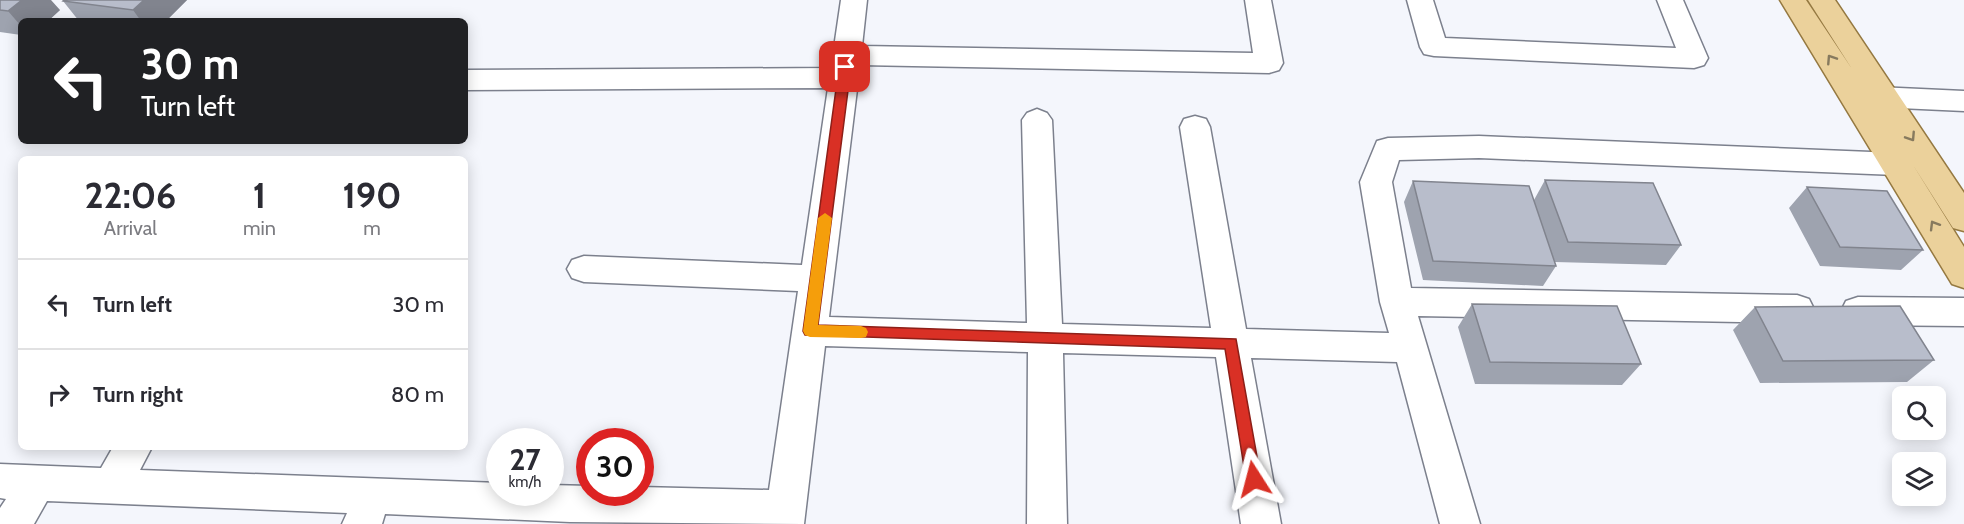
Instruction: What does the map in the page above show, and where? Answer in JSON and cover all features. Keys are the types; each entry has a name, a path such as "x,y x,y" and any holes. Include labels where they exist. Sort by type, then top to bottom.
{"main road":[{"path":"1793,0 1964,275"},
{"path":"1821,0 1964,219"}],"street":[{"path":"0,481 111,486 367,509 785,516 854,0"},
{"path":"468,80 845,67 1269,63 1258,0"},
{"path":"1420,0 1434,47 1694,58 1670,0"},
{"path":"1854,96 1964,101"},
{"path":"1036,120 1045,338 1047,524"},
{"path":"1195,127 1261,524"},
{"path":"1460,524 1397,302 1376,182 1388,149 1479,147 1896,164"},
{"path":"584,269 817,279"},
{"path":"1397,302 1964,312"},
{"path":"810,331 1411,348"},
{"path":"111,486 131,450"},
{"path":"12,524 37,483"}],"building":[{"path":"0,0 22,0 8,11 0,10"},
{"path":"64,0 144,0 133,10"},
{"path":"1545,180 1653,183 1681,245 1568,242"},
{"path":"1413,181 1529,186 1556,266 1433,261"},
{"path":"1807,187 1887,191 1923,250 1840,247"},
{"path":"1472,304 1617,306 1641,364 1490,362"},
{"path":"1900,306 1934,360 1783,361 1755,307"}],"slow traffic":[{"path":"825,218 810,331 861,332"}],"route":[{"path":"845,67 810,331 1231,343 1254,479"}]}
